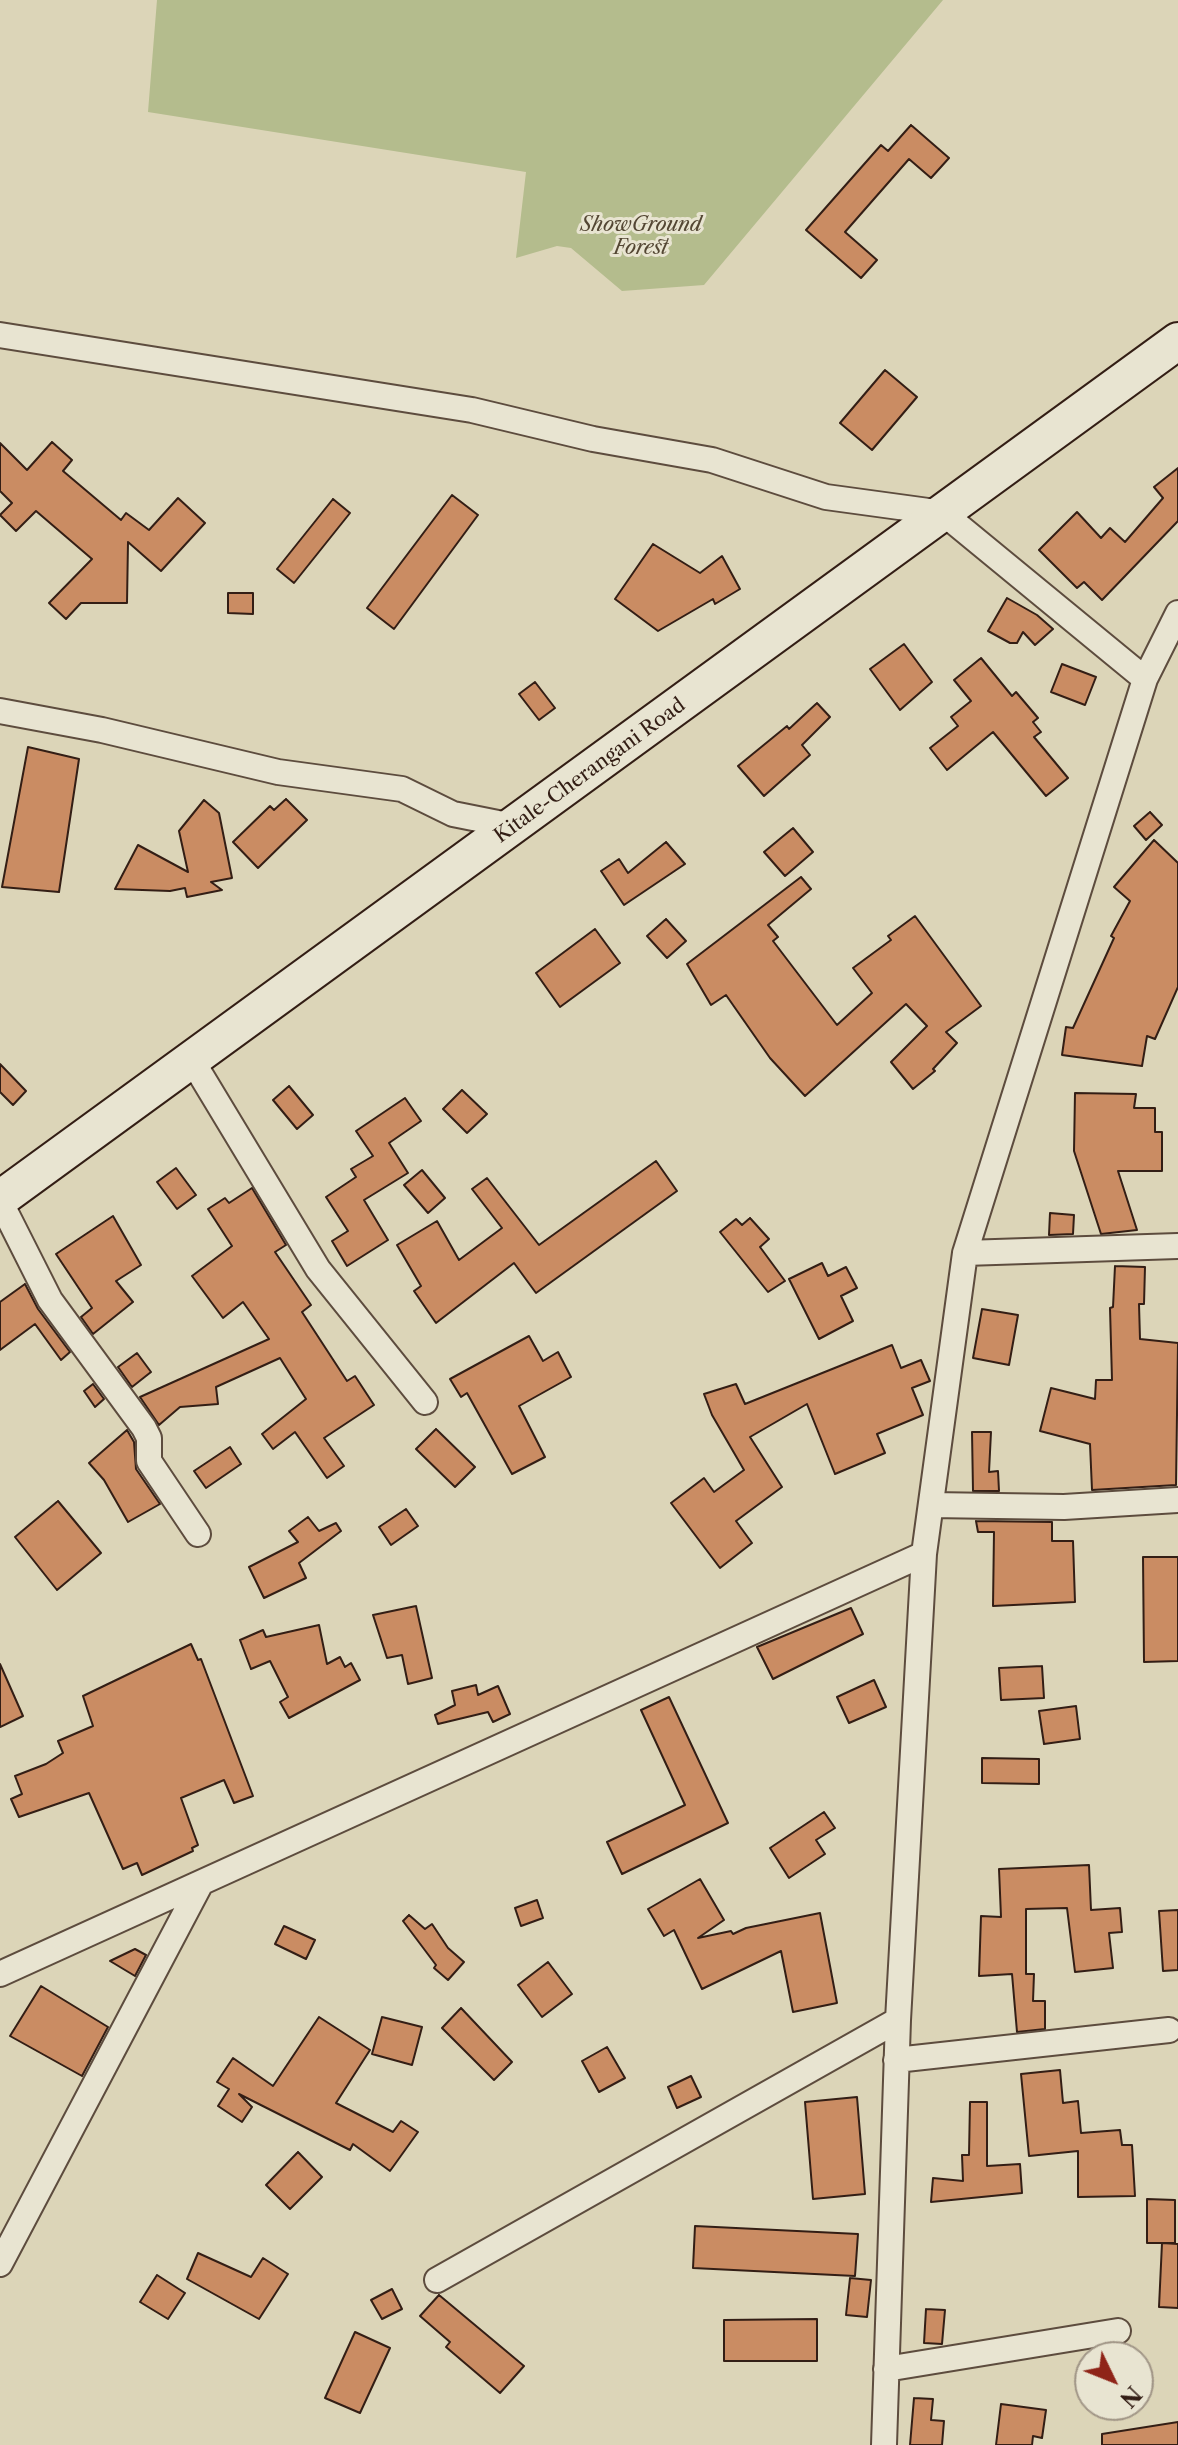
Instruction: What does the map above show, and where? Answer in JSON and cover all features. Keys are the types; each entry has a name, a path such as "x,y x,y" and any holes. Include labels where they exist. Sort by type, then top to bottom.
{"main road":[{"name":"Kitale-Cherangani Road","path":"0,1200 1178,341"}],"street":[{"path":"0,335 472,410 593,439 712,460 826,497 943,513 1145,679"},
{"path":"884,2445 896,2060 924,1554 965,1253 1059,963 1145,679 1170,646 1178,613"},
{"path":"0,711 102,730 278,772 402,789 453,814 513,826"},
{"path":"193,1062 318,1269 425,1402"},
{"path":"0,1200 50,1300 144,1428 149,1438 149,1461 198,1534"},
{"path":"965,1253 1178,1246"},
{"path":"931,1505 1064,1507 1178,1500"},
{"path":"0,1974 924,1554"},
{"path":"0,2264 200,1885"},
{"path":"437,2280 898,2020"},
{"path":"896,2060 1169,2030"},
{"path":"886,2369 1118,2331"}],"green space":[{"name":"ShowGround Forest","path":"157,0 943,0 704,285 622,291 571,248 557,246 516,258 526,172 148,112"}],"building":[{"path":"911,125 949,158 931,178 909,159 845,232 877,260 861,278 806,230 881,145 888,151"},
{"path":"885,370 917,397 872,450 840,423"},
{"path":"52,442 72,460 63,471 121,520 126,513 149,530 178,498 205,523 161,571 128,542 127,603 81,603 66,619 49,603 92,559 36,511 16,531 0,515 12,503 0,491 0,443 27,470"},
{"path":"1178,468 1178,521 1102,600 1084,582 1077,588 1039,550 1077,512 1101,538 1110,528 1125,542 1163,498 1154,487"},
{"path":"452,495 478,515 394,629 367,608"},
{"path":"333,499 350,513 294,583 277,569"},
{"path":"653,544 700,573 722,556 740,589 715,604 713,599 658,631 615,599"},
{"path":"228,593 253,593 253,614 228,613"},
{"path":"1007,598 1037,615 1053,629 1035,645 1023,632 1017,643 1010,643 988,631"},
{"path":"904,644 932,682 900,710 870,669"},
{"path":"981,658 1012,696 1016,692 1038,718 1033,722 1041,732 1034,737 1068,778 1046,796 993,732 947,770 930,748 958,726 951,717 971,701 954,680"},
{"path":"1062,664 1096,677 1085,705 1051,692"},
{"path":"535,682 555,708 539,720 519,694"},
{"path":"817,703 830,717 802,745 810,755 764,796 738,766 787,726 789,729"},
{"path":"28,747 79,759 59,892 2,887"},
{"path":"286,799 307,820 258,868 233,842 270,806 274,810"},
{"path":"204,800 219,813 232,878 211,882 222,890 187,897 185,888 170,891 115,889 138,845 188,872 179,831"},
{"path":"1150,812 1162,825 1146,840 1134,826"},
{"path":"793,828 813,852 785,876 764,852"},
{"path":"1154,840 1178,863 1178,987 1155,1039 1147,1036 1142,1066 1062,1055 1066,1027 1073,1028 1114,938 1111,936 1130,901 1114,887"},
{"path":"666,842 685,864 624,905 601,871 619,859 628,873"},
{"path":"801,877 811,889 768,925 778,937 773,941 837,1025 872,993 853,968 891,940 888,936 915,916 981,1006 946,1032 957,1043 933,1069 935,1071 913,1089 891,1062 927,1026 906,1004 805,1096 770,1058 726,995 711,1005 687,964"},
{"path":"666,919 686,941 667,958 647,936"},
{"path":"595,929 620,963 560,1007 536,973"},
{"path":"0,1064 26,1091 13,1105 0,1092"},
{"path":"289,1086 313,1115 297,1129 273,1100"},
{"path":"462,1090 487,1114 467,1133 443,1109"},
{"path":"1075,1093 1136,1094 1134,1108 1155,1108 1155,1132 1162,1132 1162,1171 1118,1171 1137,1230 1101,1234 1074,1151"},
{"path":"405,1098 421,1121 389,1143 408,1173 364,1200 388,1240 347,1266 332,1241 348,1231 326,1197 356,1177 351,1169 373,1156 356,1131"},
{"path":"656,1161 677,1191 536,1293 514,1263 436,1323 414,1291 421,1286 397,1245 437,1221 459,1260 502,1228 472,1189 487,1178 539,1245"},
{"path":"176,1168 196,1195 177,1209 157,1182"},
{"path":"422,1170 445,1198 428,1213 404,1185"},
{"path":"252,1188 286,1245 275,1252 311,1305 302,1312 347,1381 355,1376 374,1405 324,1438 344,1466 327,1478 295,1432 273,1449 262,1434 306,1399 280,1358 216,1387 218,1404 180,1407 159,1425 140,1397 269,1339 243,1302 223,1318 192,1276 232,1246 208,1209 225,1198 229,1203"},
{"path":"1050,1213 1074,1215 1073,1234 1049,1235"},
{"path":"113,1216 141,1265 116,1281 133,1302 93,1334 81,1317 92,1308 56,1254"},
{"path":"750,1218 769,1239 760,1247 785,1281 768,1292 720,1232 736,1219 742,1225"},
{"path":"822,1263 828,1276 846,1267 857,1288 841,1296 853,1321 819,1339 789,1279"},
{"path":"1115,1266 1145,1267 1144,1304 1139,1304 1140,1339 1178,1343 1176,1485 1092,1490 1090,1444 1040,1431 1051,1388 1095,1399 1096,1380 1112,1380 1110,1308 1113,1307"},
{"path":"25,1284 38,1309 70,1352 61,1360 35,1324 0,1350 0,1302"},
{"path":"982,1309 1018,1315 1009,1365 973,1358"},
{"path":"529,1336 543,1361 558,1352 571,1377 519,1406 545,1457 512,1474 467,1393 461,1397 450,1379"},
{"path":"892,1345 901,1368 921,1360 930,1381 912,1388 923,1415 877,1434 885,1453 835,1474 807,1404 750,1437 782,1487 736,1521 752,1543 720,1568 671,1503 704,1478 714,1492 744,1470 712,1415 704,1394 736,1384 745,1404"},
{"path":"137,1353 151,1372 132,1387 118,1367"},
{"path":"93,1384 104,1399 95,1407 84,1391"},
{"path":"436,1429 475,1467 455,1487 416,1449"},
{"path":"127,1430 134,1442 136,1469 160,1504 128,1522 104,1480 89,1463"},
{"path":"972,1432 991,1432 989,1472 998,1471 999,1491 973,1491"},
{"path":"230,1447 241,1464 206,1488 194,1471"},
{"path":"58,1501 101,1553 57,1590 15,1537"},
{"path":"406,1509 418,1526 391,1545 379,1527"},
{"path":"308,1517 319,1531 336,1523 341,1531 299,1563 306,1578 264,1598 249,1567 298,1542 289,1531"},
{"path":"976,1521 1052,1522 1052,1541 1073,1541 1075,1602 993,1606 994,1532 978,1532"},
{"path":"1143,1557 1178,1557 1178,1661 1144,1662"},
{"path":"416,1606 432,1678 408,1684 402,1655 387,1658 373,1615"},
{"path":"851,1608 863,1634 773,1679 757,1647"},
{"path":"319,1625 327,1664 340,1657 345,1667 351,1663 360,1680 289,1718 280,1702 288,1697 270,1661 251,1669 240,1640 263,1630 266,1637"},
{"path":"191,1644 198,1660 201,1659 253,1796 234,1803 224,1780 181,1798 198,1845 192,1848 193,1851 142,1875 137,1863 123,1869 89,1793 19,1817 11,1799 22,1794 15,1776 46,1764 63,1753 58,1741 93,1726 83,1696"},
{"path":"0,1664 23,1716 0,1727"},
{"path":"1042,1666 1044,1698 1001,1700 999,1668"},
{"path":"874,1680 886,1707 849,1723 837,1697"},
{"path":"476,1685 478,1695 498,1686 510,1714 493,1722 488,1712 438,1724 435,1715 455,1705 452,1691"},
{"path":"669,1697 728,1823 622,1874 607,1842 685,1805 641,1710"},
{"path":"1076,1706 1080,1739 1044,1744 1039,1711"},
{"path":"982,1758 1039,1759 1039,1784 982,1783"},
{"path":"824,1812 835,1828 816,1840 825,1854 789,1878 770,1848"},
{"path":"1089,1865 1091,1910 1120,1908 1122,1932 1109,1933 1113,1968 1075,1972 1067,1908 1026,1909 1026,1974 1034,1974 1033,2001 1045,2001 1045,2029 1017,2032 1012,1974 979,1976 981,1916 1001,1917 999,1869"},
{"path":"700,1879 724,1920 698,1938 731,1931 733,1934 746,1928 820,1913 837,2003 793,2012 781,1951 702,1989 674,1930 664,1936 648,1909"},
{"path":"537,1900 543,1918 521,1926 515,1908"},
{"path":"1178,1910 1178,1970 1163,1971 1159,1911"},
{"path":"409,1915 425,1929 432,1924 448,1948 464,1962 448,1980 434,1968 436,1965 403,1921"},
{"path":"284,1926 315,1940 306,1959 275,1944"},
{"path":"135,1949 146,1955 135,1976 110,1961"},
{"path":"548,1962 572,1994 542,2017 518,1985"},
{"path":"41,1986 108,2027 82,2076 10,2036"},
{"path":"461,2008 512,2062 494,2080 442,2028"},
{"path":"319,2017 370,2050 336,2103 393,2132 401,2121 418,2132 390,2171 353,2144 350,2150 239,2094 252,2107 242,2122 218,2106 229,2089 217,2082 233,2058 273,2086"},
{"path":"382,2017 422,2027 412,2065 372,2054"},
{"path":"607,2047 625,2078 599,2092 582,2061"},
{"path":"1060,2070 1063,2103 1078,2101 1081,2133 1120,2130 1122,2145 1132,2145 1135,2196 1078,2197 1078,2151 1029,2156 1021,2074"},
{"path":"691,2076 701,2097 677,2108 668,2087"},
{"path":"857,2097 865,2194 813,2199 805,2102"},
{"path":"970,2102 987,2102 987,2166 1020,2164 1022,2193 931,2202 933,2178 963,2181 962,2155 969,2155"},
{"path":"298,2152 322,2177 290,2209 266,2185"},
{"path":"1147,2199 1175,2200 1175,2243 1147,2243"},
{"path":"695,2226 858,2234 855,2276 693,2268"},
{"path":"1162,2243 1178,2244 1178,2308 1159,2307"},
{"path":"198,2253 251,2277 263,2258 288,2274 259,2319 187,2279"},
{"path":"157,2275 185,2293 168,2319 140,2302"},
{"path":"850,2278 871,2280 867,2317 846,2315"},
{"path":"392,2289 402,2309 382,2319 371,2300"},
{"path":"439,2295 524,2366 500,2393 446,2347 450,2342 420,2316"},
{"path":"926,2309 945,2310 942,2344 924,2343"},
{"path":"817,2319 817,2361 724,2361 724,2320"},
{"path":"355,2332 390,2348 360,2413 325,2398"},
{"path":"914,2398 933,2399 931,2420 944,2421 942,2445 910,2445"},
{"path":"1001,2404 1046,2410 1042,2438 1033,2436 1032,2445 996,2445"},
{"path":"1178,2422 1178,2445 1102,2445 1102,2434"}]}
